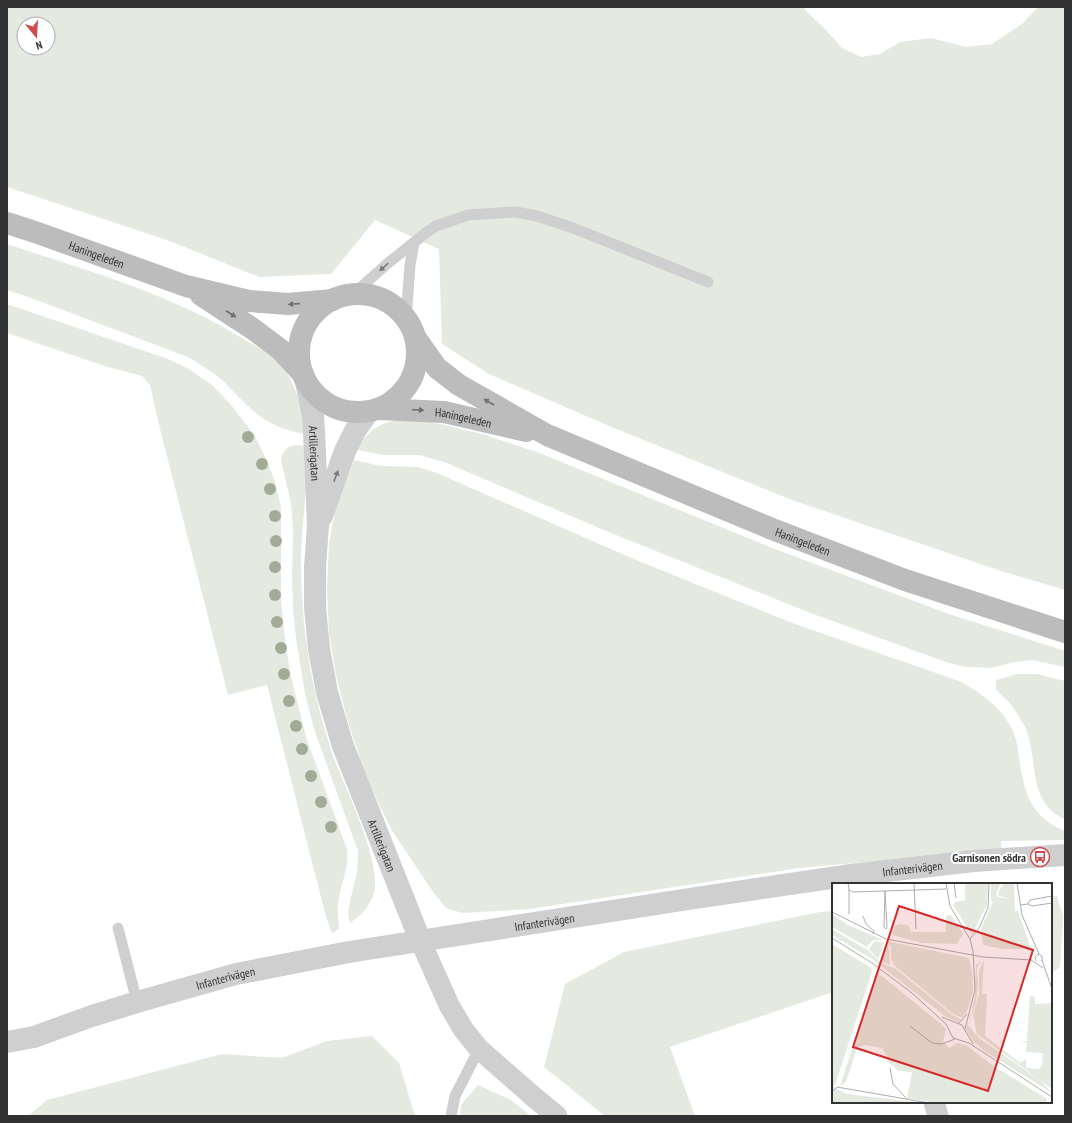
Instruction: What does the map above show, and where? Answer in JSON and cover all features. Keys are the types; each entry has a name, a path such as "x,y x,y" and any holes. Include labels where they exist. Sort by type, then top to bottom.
{"main road":[{"name":"Haningeleden","path":"7,223 186,286 249,301 288,304 342,297"},
{"name":"Haningeleden","path":"186,286 253,329 280,350 304,378"},
{"path":"373,296 391,304 410,328 417,359 411,380 398,397 374,410 354,412 340,410 326,403 315,394 304,378 299,352 303,331 308,321 323,306 342,297 373,296"},
{"name":"Haningeleden","path":"410,328 437,368 458,385 547,436 772,529 890,574 1065,632"},
{"name":"Haningeleden","path":"374,410 444,412 547,436"}],"street":[{"name":"Artillerigatan","path":"304,378 313,416 318,526 315,567 315,607 319,649 327,692 346,753 420,940 449,1005 463,1029 479,1049 557,1116"},
{"name":"Artillerigatan","path":"318,526 345,451 355,431 374,410"},
{"name":"Infanterivägen","path":"7,1042 34,1037 92,1016 236,974 349,952 850,875 974,861 1065,856"},
{"name":"Infanterivägen","path":"7,1059 34,1037"},
{"path":"934,1103 938,1116"}],"lane":[{"path":"342,297 436,226 468,215 515,212 537,216 573,228 708,282"},
{"path":"410,328 410,266 414,243"},
{"path":"118,928 137,1002"},
{"path":"450,1116 455,1096 479,1049"}],"shaded area":[{"path":"7,7 804,7 805,10 842,48 861,57 880,54 900,42 931,38 966,47 992,44 1023,23 1038,7 1065,7 1065,590 1001,571 792,500 614,428 489,374 442,344 439,249 375,220 331,274 259,277 167,240 7,187"},
{"path":"7,244 99,274 188,309 264,351 277,360 286,371 295,388 302,416 304,434 283,428 264,419 249,407 217,376 188,357 7,290"},
{"path":"7,304 168,359 189,369 212,385 232,406 255,436 275,482 281,507 281,599 291,677 307,740 347,849 346,868 338,902 339,929 332,933 326,917 267,685 228,695 150,385 142,376 108,367 7,333"},
{"path":"405,418 428,421 482,434 537,452 775,549 949,614 1065,651 1065,667 1032,660 1015,662 991,668 966,667 949,663 813,614 611,533 444,462 419,455 382,455 358,450 366,436 371,431 383,424"},
{"path":"295,445 305,446 306,455 301,552 301,586 308,657 324,727 336,764 361,824 368,845 375,882 373,896 369,905 350,923 348,914 357,873 358,851 314,729 305,694 296,638 293,608 293,529 291,503 281,461 285,450"},
{"path":"354,460 381,466 418,467 437,473 636,560 795,624 959,681 975,690 989,701 1007,721 1016,740 1024,783 1031,802 1044,819 1065,831 1065,840 1001,841 1001,850 799,868 530,909 462,913 446,908 433,892 391,829 367,779 348,722 336,676 329,633 327,589 329,542 336,507"},
{"path":"1017,674 1037,674 1065,681 1065,819 1052,812 1044,802 1036,777 1029,737 1024,725 1011,704 996,689 996,680"},
{"path":"1052,896 1057,896 1063,916 1060,967 1052,973"},
{"path":"832,911 832,992 670,1047 695,1116 605,1116 544,1067 565,984 624,952 820,912"},
{"path":"372,1036 399,1063 415,1116 28,1116 47,1100 222,1054 282,1058 327,1041"},
{"path":"478,1085 511,1100 531,1116 460,1116 461,1105"}],"place":[{"name":"Garnisonen södra","path":"1040,857"}]}
